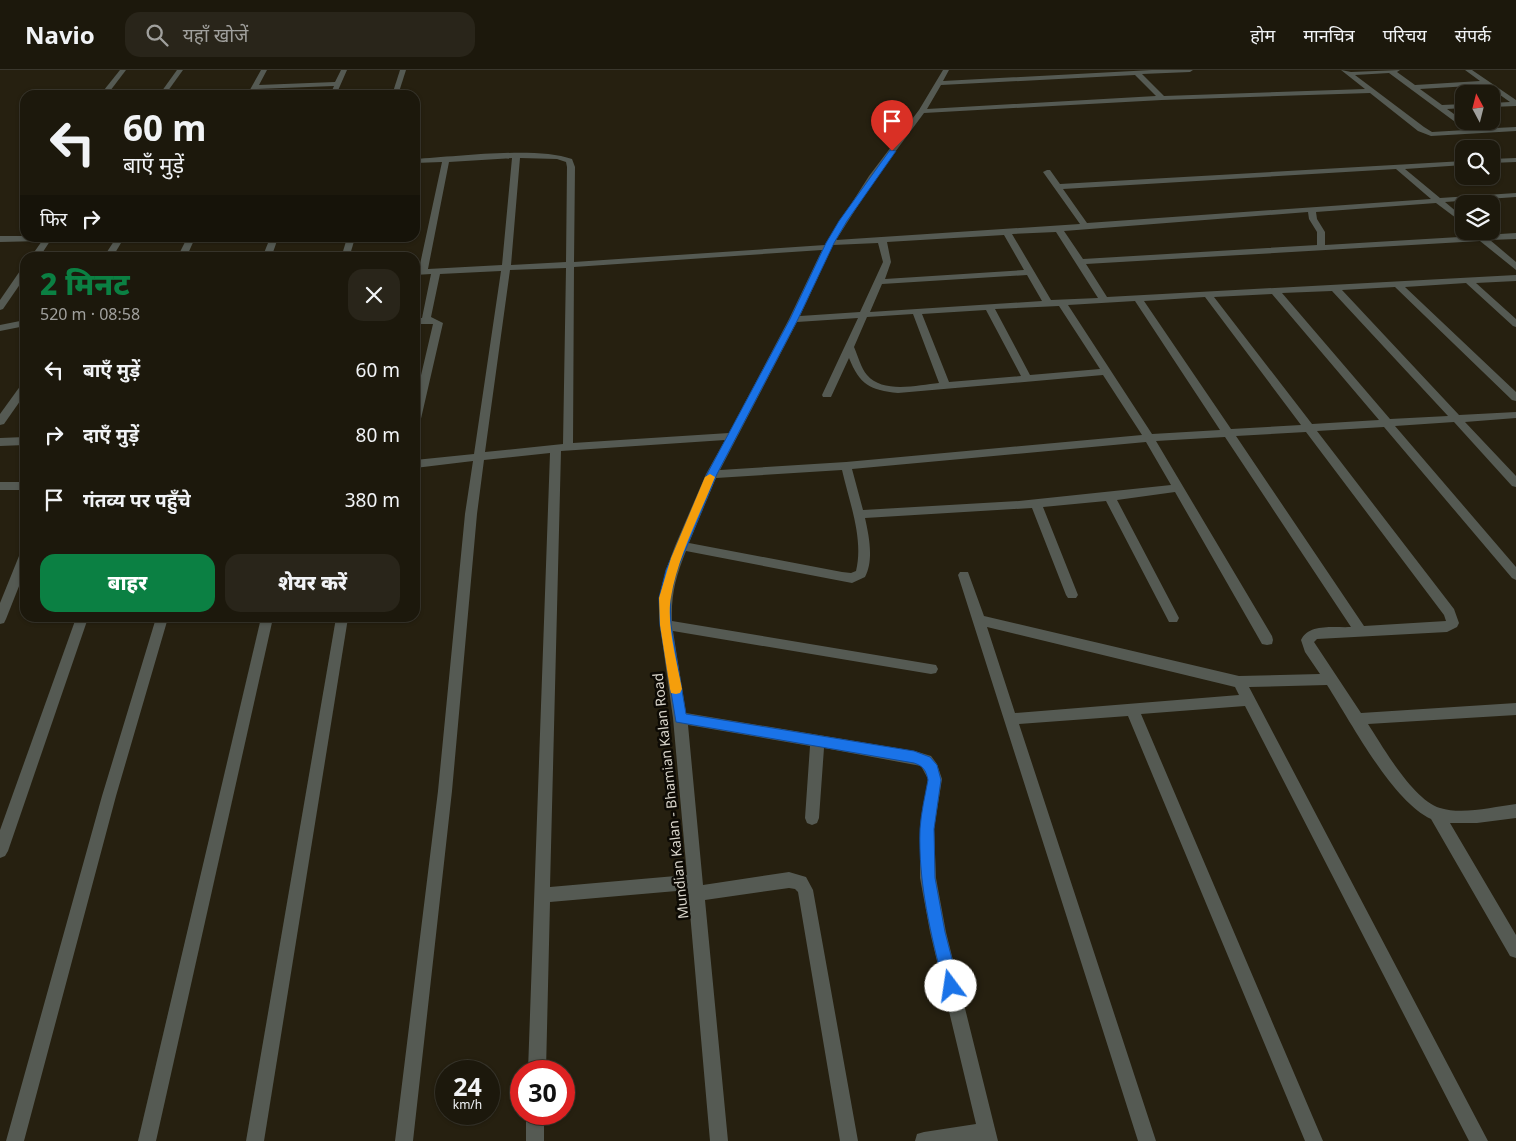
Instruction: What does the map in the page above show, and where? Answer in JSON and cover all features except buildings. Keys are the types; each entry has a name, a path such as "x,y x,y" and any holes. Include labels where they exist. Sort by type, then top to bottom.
{"street":[{"path":"107,90 123,70"},
{"path":"166,90 180,70"},
{"path":"252,90 264,70"},
{"path":"335,90 344,70"},
{"path":"397,90 403,70"},
{"name":"Mundian Kalan - Bhamian Kalan Road","path":"719,1141 680,718 666,625 665,598 672,570 681,546 712,474 794,319 829,245 872,178 922,111 946,70"},
{"path":"999,70 1005,80"},
{"path":"938,83 1190,70"},
{"path":"1391,70 1474,132"},
{"path":"1347,72 1401,70"},
{"path":"1468,70 1516,103"},
{"path":"1347,72 1426,132 1436,135 1516,129"},
{"path":"1137,73 1162,98"},
{"path":"1415,88 1488,83"},
{"path":"254,87 338,84"},
{"path":"922,111 1162,98 1372,91"},
{"path":"1500,104 1516,103"},
{"path":"1442,107 1455,106"},
{"path":"404,1141 445,791 471,514 506,268 516,156"},
{"path":"420,162 516,156 558,157 569,161 571,167 569,265 542,896 537,1060"},
{"path":"420,268 446,160"},
{"path":"1500,161 1516,160"},
{"path":"1056,187 1455,164"},
{"path":"1398,167 1455,214"},
{"path":"1047,172 1085,226"},
{"path":"420,272 569,265 882,240 1516,196"},
{"path":"1312,210 1313,219 1321,232 1321,249"},
{"path":"1059,229 1104,300"},
{"path":"1006,232 1048,303"},
{"path":"1500,237 1516,236"},
{"path":"0,239 20,239"},
{"path":"828,395 887,262 882,240"},
{"path":"1080,262 1467,240"},
{"path":"1484,240 1516,267"},
{"path":"426,321 436,270"},
{"path":"879,282 1030,272"},
{"path":"0,307 20,277"},
{"path":"794,319 1137,297 1208,295 1516,278"},
{"path":"1468,280 1516,324"},
{"path":"1397,284 1516,398"},
{"path":"1335,288 1516,483"},
{"path":"1275,291 1516,574"},
{"path":"1208,295 1450,613 1453,623 1447,627 1314,634 1307,640 1310,648 1399,783 1416,801 1437,815 1516,950"},
{"path":"1137,297 1361,632"},
{"path":"1061,302 1149,438 1267,640"},
{"path":"989,307 1027,379"},
{"path":"916,311 945,386"},
{"path":"420,321 437,321 438,323 420,401"},
{"path":"0,328 20,324"},
{"path":"849,347 861,375 868,383 880,388 898,390 1105,372"},
{"path":"0,422 20,394"},
{"path":"13,405 20,404"},
{"path":"712,474 846,466 1149,438 1516,415"},
{"path":"420,464 562,448 733,436"},
{"path":"0,442 20,441"},
{"path":"681,546 852,578 861,574 865,565 858,514 846,466"},
{"path":"0,486 20,486"},
{"path":"858,514 1036,504 1110,498 1179,488"},
{"path":"1110,498 1172,618"},
{"path":"1036,504 1072,595"},
{"path":"0,619 20,569"},
{"path":"964,575 1147,1141"},
{"path":"979,620 1239,682 1332,679"},
{"path":"0,851 81,622"},
{"path":"15,1141 109,796 161,622"},
{"path":"147,1141 266,622"},
{"path":"255,1141 341,622"},
{"path":"666,625 930,669"},
{"path":"1239,682 1479,1141"},
{"path":"1010,718 1248,700"},
{"path":"1132,709 1314,1141"},
{"path":"1357,720 1516,709"},
{"path":"680,718 914,757 926,761 932,769 934,780 927,829 928,878 938,932 988,1136 924,1141"},
{"path":"812,818 817,741"},
{"path":"1437,815 1457,817 1516,811"},
{"path":"542,896 696,888 789,880 800,882 805,890 849,1141"},
{"path":"534,1141 535,1125"}],"slow traffic":[{"path":"676,689 666,625 665,598 676,558 710,477"}],"route":[{"path":"892,151 843,221 830,243 794,319 712,474 672,570 665,598 666,625 680,718 914,757 926,761 932,769 934,780 927,829 928,878 951,986"}]}
